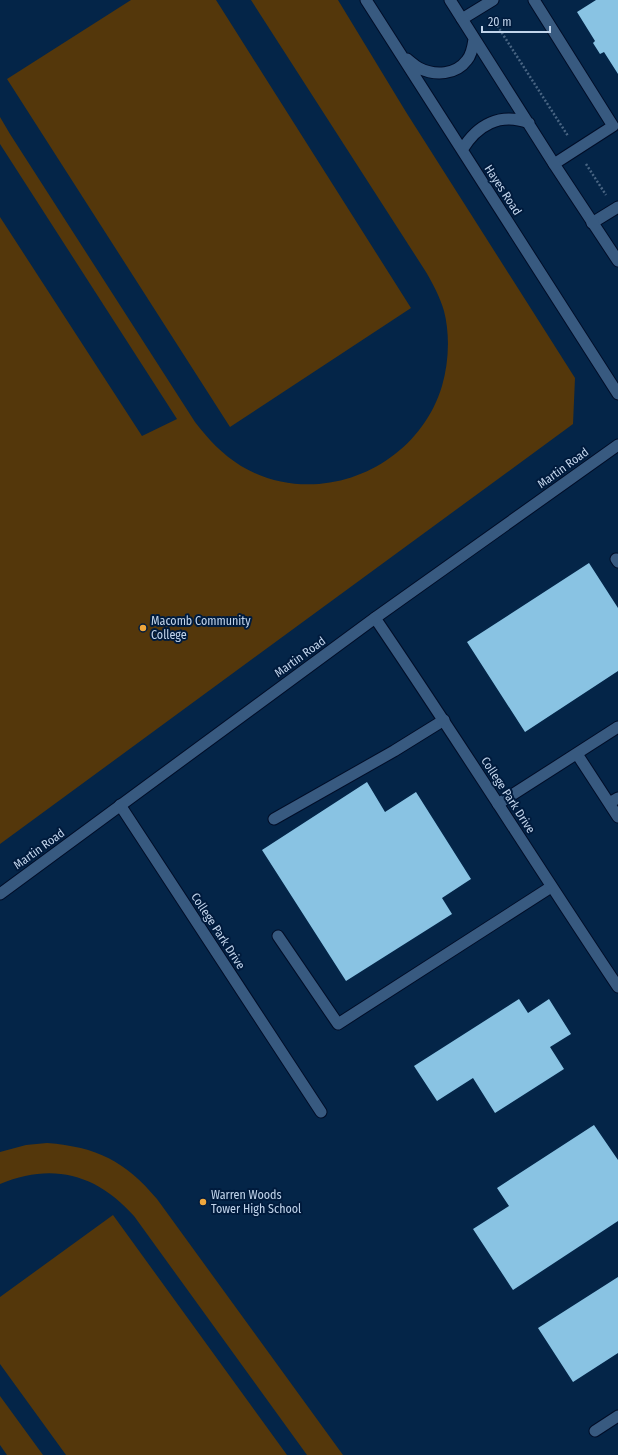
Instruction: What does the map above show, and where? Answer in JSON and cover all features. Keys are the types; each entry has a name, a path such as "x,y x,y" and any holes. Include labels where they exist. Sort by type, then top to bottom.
{"street":[{"name":"Hayes Road","path":"366,0 618,394"},
{"path":"450,0 554,164 618,261"},
{"path":"534,0 615,124 554,164"},
{"path":"462,19 489,3"},
{"path":"396,46 406,58 418,68 434,73 446,73 460,67 468,59 472,51 474,39"},
{"path":"462,150 468,139 478,129 489,123 511,119 529,123"},
{"path":"592,223 616,208"},
{"name":"Martin Road","path":"0,894 375,618 618,445"},
{"name":"College Park Drive","path":"375,618 444,720 551,887 618,987"},
{"path":"274,819 394,751 444,720"},
{"path":"498,804 618,727"},
{"path":"577,754 614,801 618,817"},
{"name":"College Park Drive","path":"120,805 321,1112"},
{"path":"278,936 338,1024 551,887"},
{"path":"595,1431 618,1416"}],"path":[{"path":"489,3 576,149 616,208"}],"shaded area":[{"path":"131,0 216,0 411,308 230,427 7,79"},
{"path":"251,0 338,0 406,112 575,378 573,424 0,844 0,217 142,436 177,419 0,144 0,117 195,422 216,446 241,466 270,479 301,484 331,482 361,474 387,460 411,440 429,415 442,386 446,367 448,339 444,311 436,291 426,272"},
{"path":"47,1143 81,1148 109,1158 133,1175 145,1186 157,1199 343,1455 307,1455 134,1216 105,1190 73,1176 55,1173 19,1177 0,1184 0,1152 26,1145"},
{"path":"113,1215 287,1455 66,1455 0,1364 0,1297"},
{"path":"0,1396 43,1455 7,1455 0,1445"}],"building":[{"path":"596,0 618,0 618,74 604,52 600,54 593,43 595,41 577,12"},
{"path":"589,563 618,608 618,671 525,732 467,642"},
{"path":"367,782 385,812 416,792 471,879 442,898 452,914 346,981 262,850"},
{"path":"519,999 528,1013 549,999 571,1034 550,1047 564,1069 495,1113 473,1078 437,1101 414,1066"},
{"path":"594,1125 618,1160 618,1221 513,1290 473,1229 509,1206 497,1188"},
{"path":"618,1277 618,1353 573,1382 538,1328"}],"place":[{"name":"Macomb Community College","path":"143,628"},
{"name":"Warren Woods Tower High School","path":"203,1202"}]}
